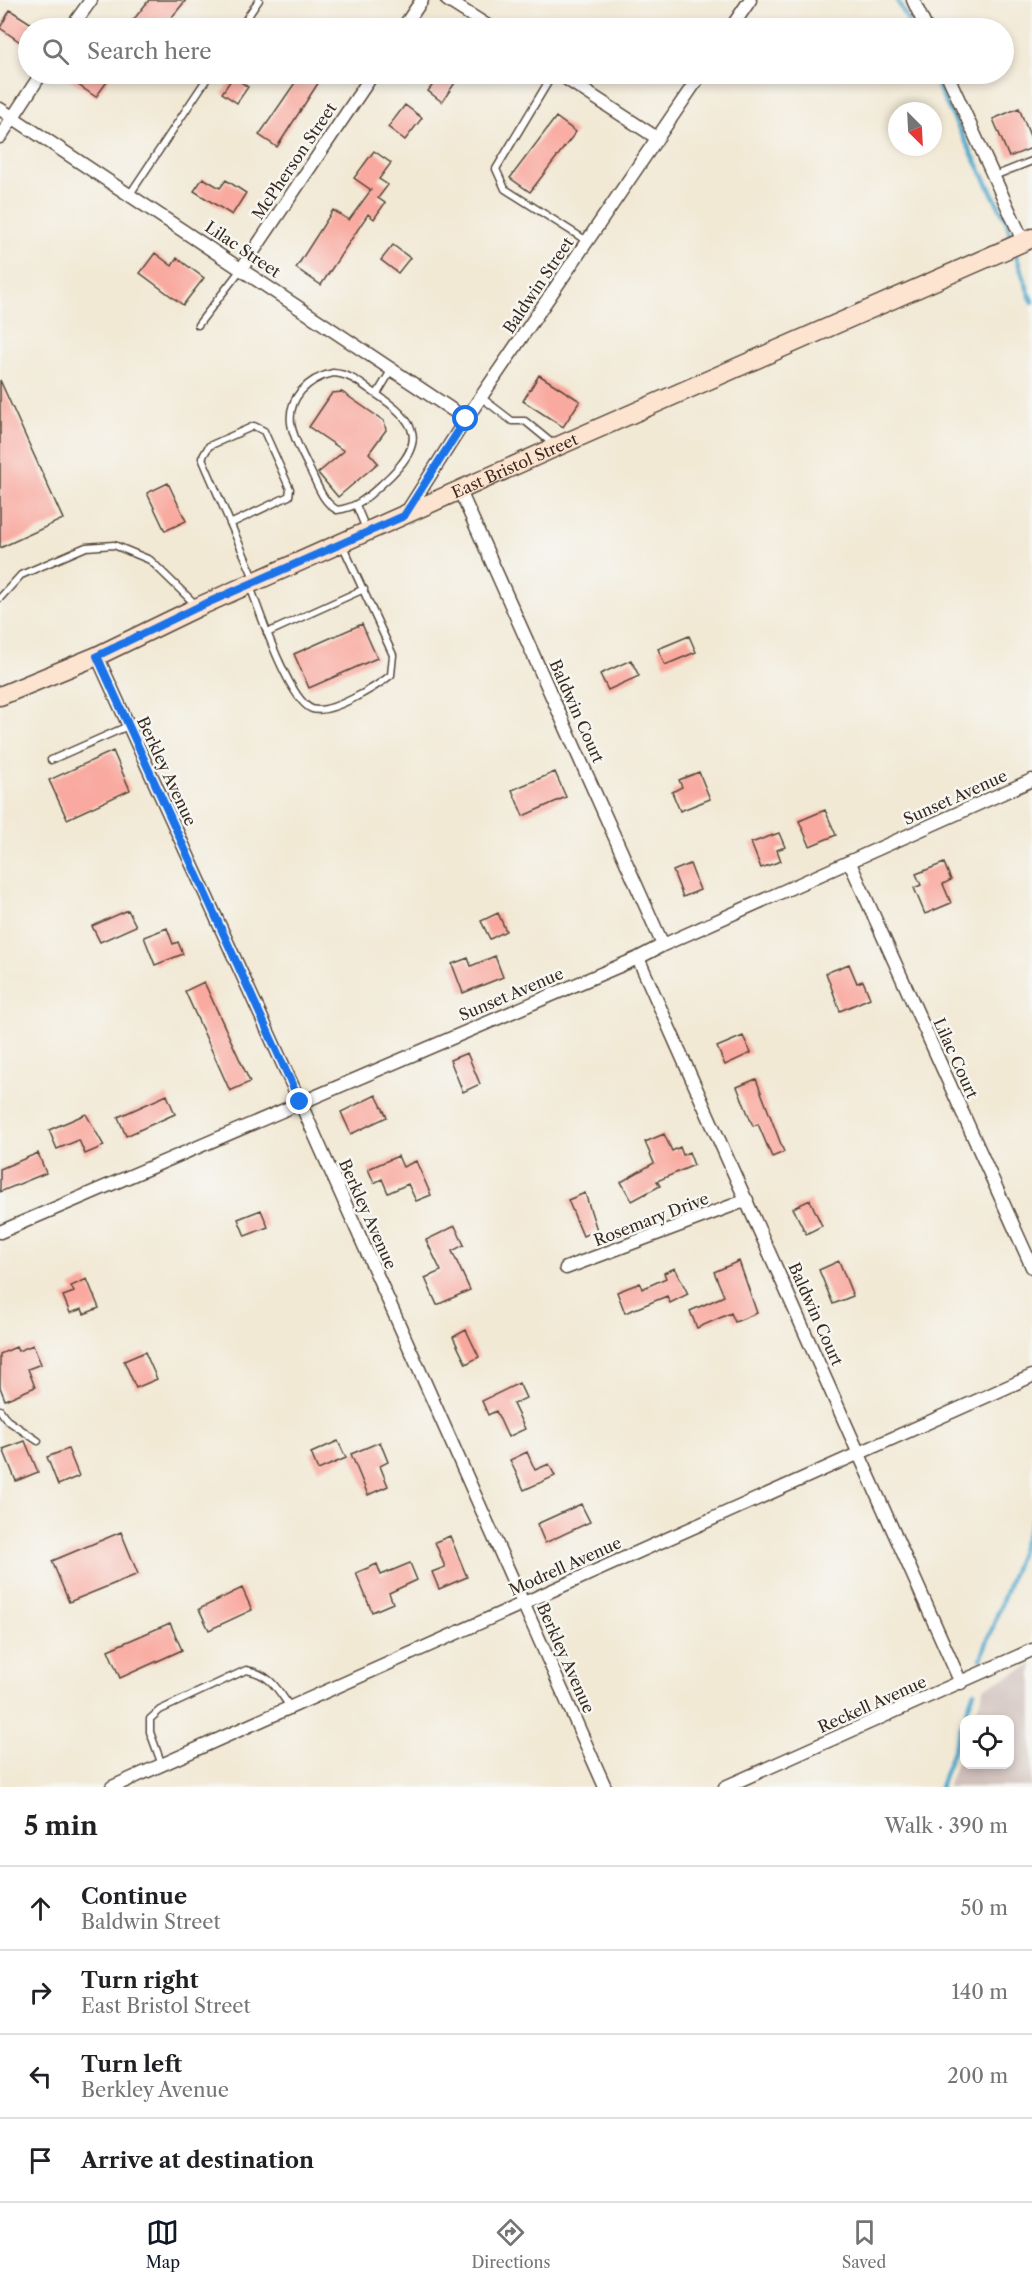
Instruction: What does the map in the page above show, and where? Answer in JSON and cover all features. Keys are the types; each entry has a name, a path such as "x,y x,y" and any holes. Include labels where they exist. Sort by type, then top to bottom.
{"main road":[{"name":"East Bristol Street","path":"0,696 97,656 198,607 1028,239"}],"street":[{"path":"78,18 91,0"},
{"path":"410,18 422,0"},
{"path":"447,0 475,18"},
{"path":"738,18 750,0"},
{"path":"913,0 921,18"},
{"path":"0,137 34,84"},
{"name":"McPherson Street","path":"242,268 366,84"},
{"path":"574,84 657,138"},
{"name":"Baldwin Street","path":"404,516 466,419 694,84"},
{"path":"952,84 994,176 1028,239"},
{"name":"Lilac Street","path":"0,109 466,419"},
{"name":"Baldwin Court","path":"460,491 663,945"},
{"name":"Berkley Avenue","path":"97,656 300,1102 605,1787"},
{"name":"Sunset Avenue","path":"0,1232 638,958 1032,780"},
{"name":"Lilac Court","path":"849,863 1032,1267"},
{"name":"Baldwin Court","path":"638,958 961,1683"},
{"name":"Rosemary Drive","path":"566,1268 747,1200"},
{"name":"Modrell Avenue","path":"112,1787 523,1602 860,1455 1032,1376"},
{"name":"Reckell Avenue","path":"725,1787 1032,1650"}],"lane":[{"path":"247,18 259,0"},
{"path":"130,194 203,84"},
{"path":"547,84 496,169 505,189 587,241"},
{"path":"994,176 1032,161"},
{"path":"198,326 242,268"},
{"path":"377,394 392,369"},
{"path":"346,374 377,394 399,409 408,421 412,445 400,468 356,505 337,510 329,506 296,441 289,416 300,393 320,375 346,374"},
{"path":"482,398 512,421 525,421 556,447"},
{"path":"230,524 289,496 291,489 264,431 254,426 209,446 202,458 253,583 267,633 297,697 310,708 323,711 377,686 391,675 393,655 342,544"},
{"path":"356,505 368,532"},
{"path":"0,598 21,575 87,547 114,545 150,560 198,607"},
{"path":"267,633 364,589"},
{"path":"51,760 128,726"},
{"path":"0,1410 8,1420 38,1441"},
{"path":"162,1765 150,1731 150,1719 160,1710 246,1670 260,1672 270,1678 290,1707"}],"shaded area":[{"path":"1032,1665 1032,1787 947,1787 960,1752 960,1769 1014,1769 1014,1715 974,1715 985,1687"}],"building":[{"path":"149,0 186,0 171,18 135,18"},
{"path":"10,10 22,18 18,18 18,41 0,28"},
{"path":"77,84 105,84 96,97"},
{"path":"228,84 244,84 248,87 237,103 222,93"},
{"path":"294,84 318,84 277,147 259,135"},
{"path":"433,84 454,84 442,102 428,91"},
{"path":"405,105 422,118 405,140 388,127"},
{"path":"1019,108 1032,141 1032,148 1009,157 993,119"},
{"path":"556,117 576,132 530,192 510,178"},
{"path":"374,151 391,163 379,179 388,185 378,198 385,203 374,219 368,214 321,285 296,268 333,210 349,220 371,190 354,178"},
{"path":"203,178 220,188 226,180 246,193 232,215 194,191"},
{"path":"393,245 410,258 398,273 381,260"},
{"path":"155,253 172,266 177,258 204,278 183,305 140,273"},
{"path":"539,375 580,401 563,427 523,401"},
{"path":"0,380 63,519 0,548"},
{"path":"342,392 384,421 386,430 369,453 378,463 338,497 318,473 344,451 309,427 332,393"},
{"path":"168,483 186,521 165,531 147,493"},
{"path":"362,624 377,658 309,688 294,654"},
{"path":"689,636 696,652 665,665 658,649"},
{"path":"631,660 639,676 608,690 600,674"},
{"path":"113,751 130,790 67,819 49,780"},
{"path":"555,772 566,797 523,816 512,790"},
{"path":"699,772 710,799 680,811 672,792 682,787 679,780"},
{"path":"825,810 836,835 810,846 799,821"},
{"path":"779,833 785,847 777,850 781,861 761,868 751,843"},
{"path":"944,863 951,880 943,884 951,903 925,914 914,888 921,885 916,874"},
{"path":"690,864 700,890 683,897 673,871"},
{"path":"128,910 136,926 100,942 92,926"},
{"path":"498,913 506,931 490,939 481,921"},
{"path":"167,928 173,944 178,942 183,954 155,965 144,937"},
{"path":"495,956 503,977 463,993 452,964 468,958 471,966"},
{"path":"849,964 857,983 863,981 870,998 840,1011 826,973"},
{"path":"204,982 250,1082 230,1091 185,991"},
{"path":"743,1036 751,1053 725,1065 717,1047"},
{"path":"467,1053 480,1084 463,1092 450,1060"},
{"path":"756,1079 784,1152 772,1157 758,1124 753,1126 737,1087"},
{"path":"167,1095 175,1114 126,1136 118,1117"},
{"path":"376,1095 387,1117 351,1134 341,1112"},
{"path":"86,1114 104,1146 85,1154 79,1140 57,1149 49,1130"},
{"path":"664,1134 672,1151 680,1147 683,1155 689,1152 694,1165 657,1181 660,1186 632,1201 621,1182 654,1163 645,1142"},
{"path":"38,1153 46,1173 0,1192 0,1169"},
{"path":"398,1156 403,1167 416,1161 431,1195 416,1201 408,1184 388,1193 382,1179 374,1183 368,1169"},
{"path":"585,1193 597,1230 583,1236 568,1200"},
{"path":"810,1200 822,1226 806,1234 793,1208"},
{"path":"261,1210 268,1227 245,1236 238,1219"},
{"path":"455,1226 464,1245 452,1251 470,1290 437,1305 425,1278 441,1271 426,1240"},
{"path":"739,1261 757,1313 735,1322 731,1313 697,1328 690,1311 724,1296 714,1272"},
{"path":"839,1261 853,1296 833,1304 819,1270"},
{"path":"675,1268 688,1294 670,1303 667,1296 625,1313 617,1292 640,1283 642,1289 666,1278 664,1273"},
{"path":"87,1279 99,1308 84,1314 82,1309 70,1313 63,1296 74,1292 71,1286"},
{"path":"466,1330 479,1357 466,1364 453,1337"},
{"path":"33,1345 41,1364 28,1369 35,1387 5,1400 0,1387 0,1354 16,1347 18,1351"},
{"path":"145,1352 157,1379 136,1388 124,1361"},
{"path":"519,1383 526,1398 513,1404 525,1429 508,1437 496,1411 488,1415 482,1401"},
{"path":"25,1441 38,1472 16,1481 3,1449"},
{"path":"338,1441 346,1458 318,1470 311,1453"},
{"path":"380,1442 388,1462 380,1466 388,1486 368,1495 351,1454"},
{"path":"68,1449 79,1476 58,1485 47,1457"},
{"path":"527,1452 535,1470 549,1464 555,1476 524,1490 510,1460"},
{"path":"581,1504 590,1522 545,1543 537,1524"},
{"path":"121,1532 138,1574 69,1602 52,1561"},
{"path":"450,1536 467,1577 439,1589 432,1572 445,1567 435,1542"},
{"path":"410,1563 417,1580 389,1593 393,1603 372,1612 356,1573 377,1564 381,1575"},
{"path":"242,1588 252,1610 209,1630 199,1609"},
{"path":"170,1623 182,1650 120,1678 108,1650"}],"waterway":[{"path":"897,0 907,18"},
{"path":"936,84 1007,222 1012,242"},
{"path":"1014,250 1032,302"},
{"path":"981,1659 1032,1520"},
{"path":"940,1787 974,1691"}],"route":[{"path":"300,1102 97,656 198,607 404,516 466,419"}]}
